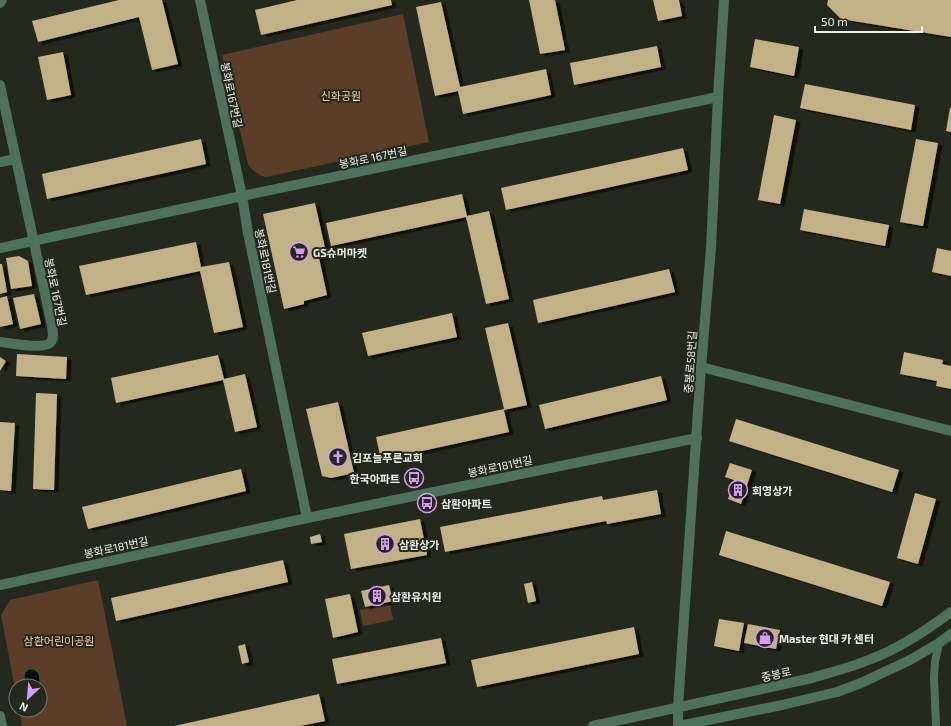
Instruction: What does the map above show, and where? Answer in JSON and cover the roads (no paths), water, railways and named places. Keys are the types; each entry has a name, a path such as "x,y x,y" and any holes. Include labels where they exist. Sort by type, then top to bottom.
{"street":[{"name":"봉화로167번길","path":"200,0 242,196"},
{"name":"중봉로58번길","path":"679,726 678,708 701,367 711,248 724,0"},
{"path":"0,85 33,241"},
{"name":"봉화로 167번길","path":"0,248 718,97"},
{"path":"0,162 16,159"},
{"name":"봉화로181번길","path":"242,196 249,240 308,518"},
{"name":"봉화로 167번길","path":"0,342 39,346 48,345 52,341 52,326 33,241"},
{"path":"701,367 951,431"},
{"name":"봉화로181번길","path":"0,585 308,518 697,438"},
{"name":"중봉로","path":"593,726 812,678 860,663 901,645 951,612"},
{"path":"679,726 837,692 861,683 910,660 951,634"},
{"path":"0,716 2,726"}],"lane":[{"path":"936,726 934,677 939,643"}],"place":[{"name":"GS슈머마켓","path":"299,252"},
{"name":"김포늘푸른교회","path":"338,457"},
{"name":"한국아파트","path":"414,478"},
{"name":"희영상가","path":"738,490"},
{"name":"삼환아파트","path":"427,503"},
{"name":"삼환상가","path":"385,544"},
{"name":"삼환유치원","path":"377,596"},
{"name":"Master 현대 카 센터","path":"765,638"}],"park label":[{"name":"신화공원","path":"341,95"},
{"name":"삼환어린이공원","path":"59,640"}]}
